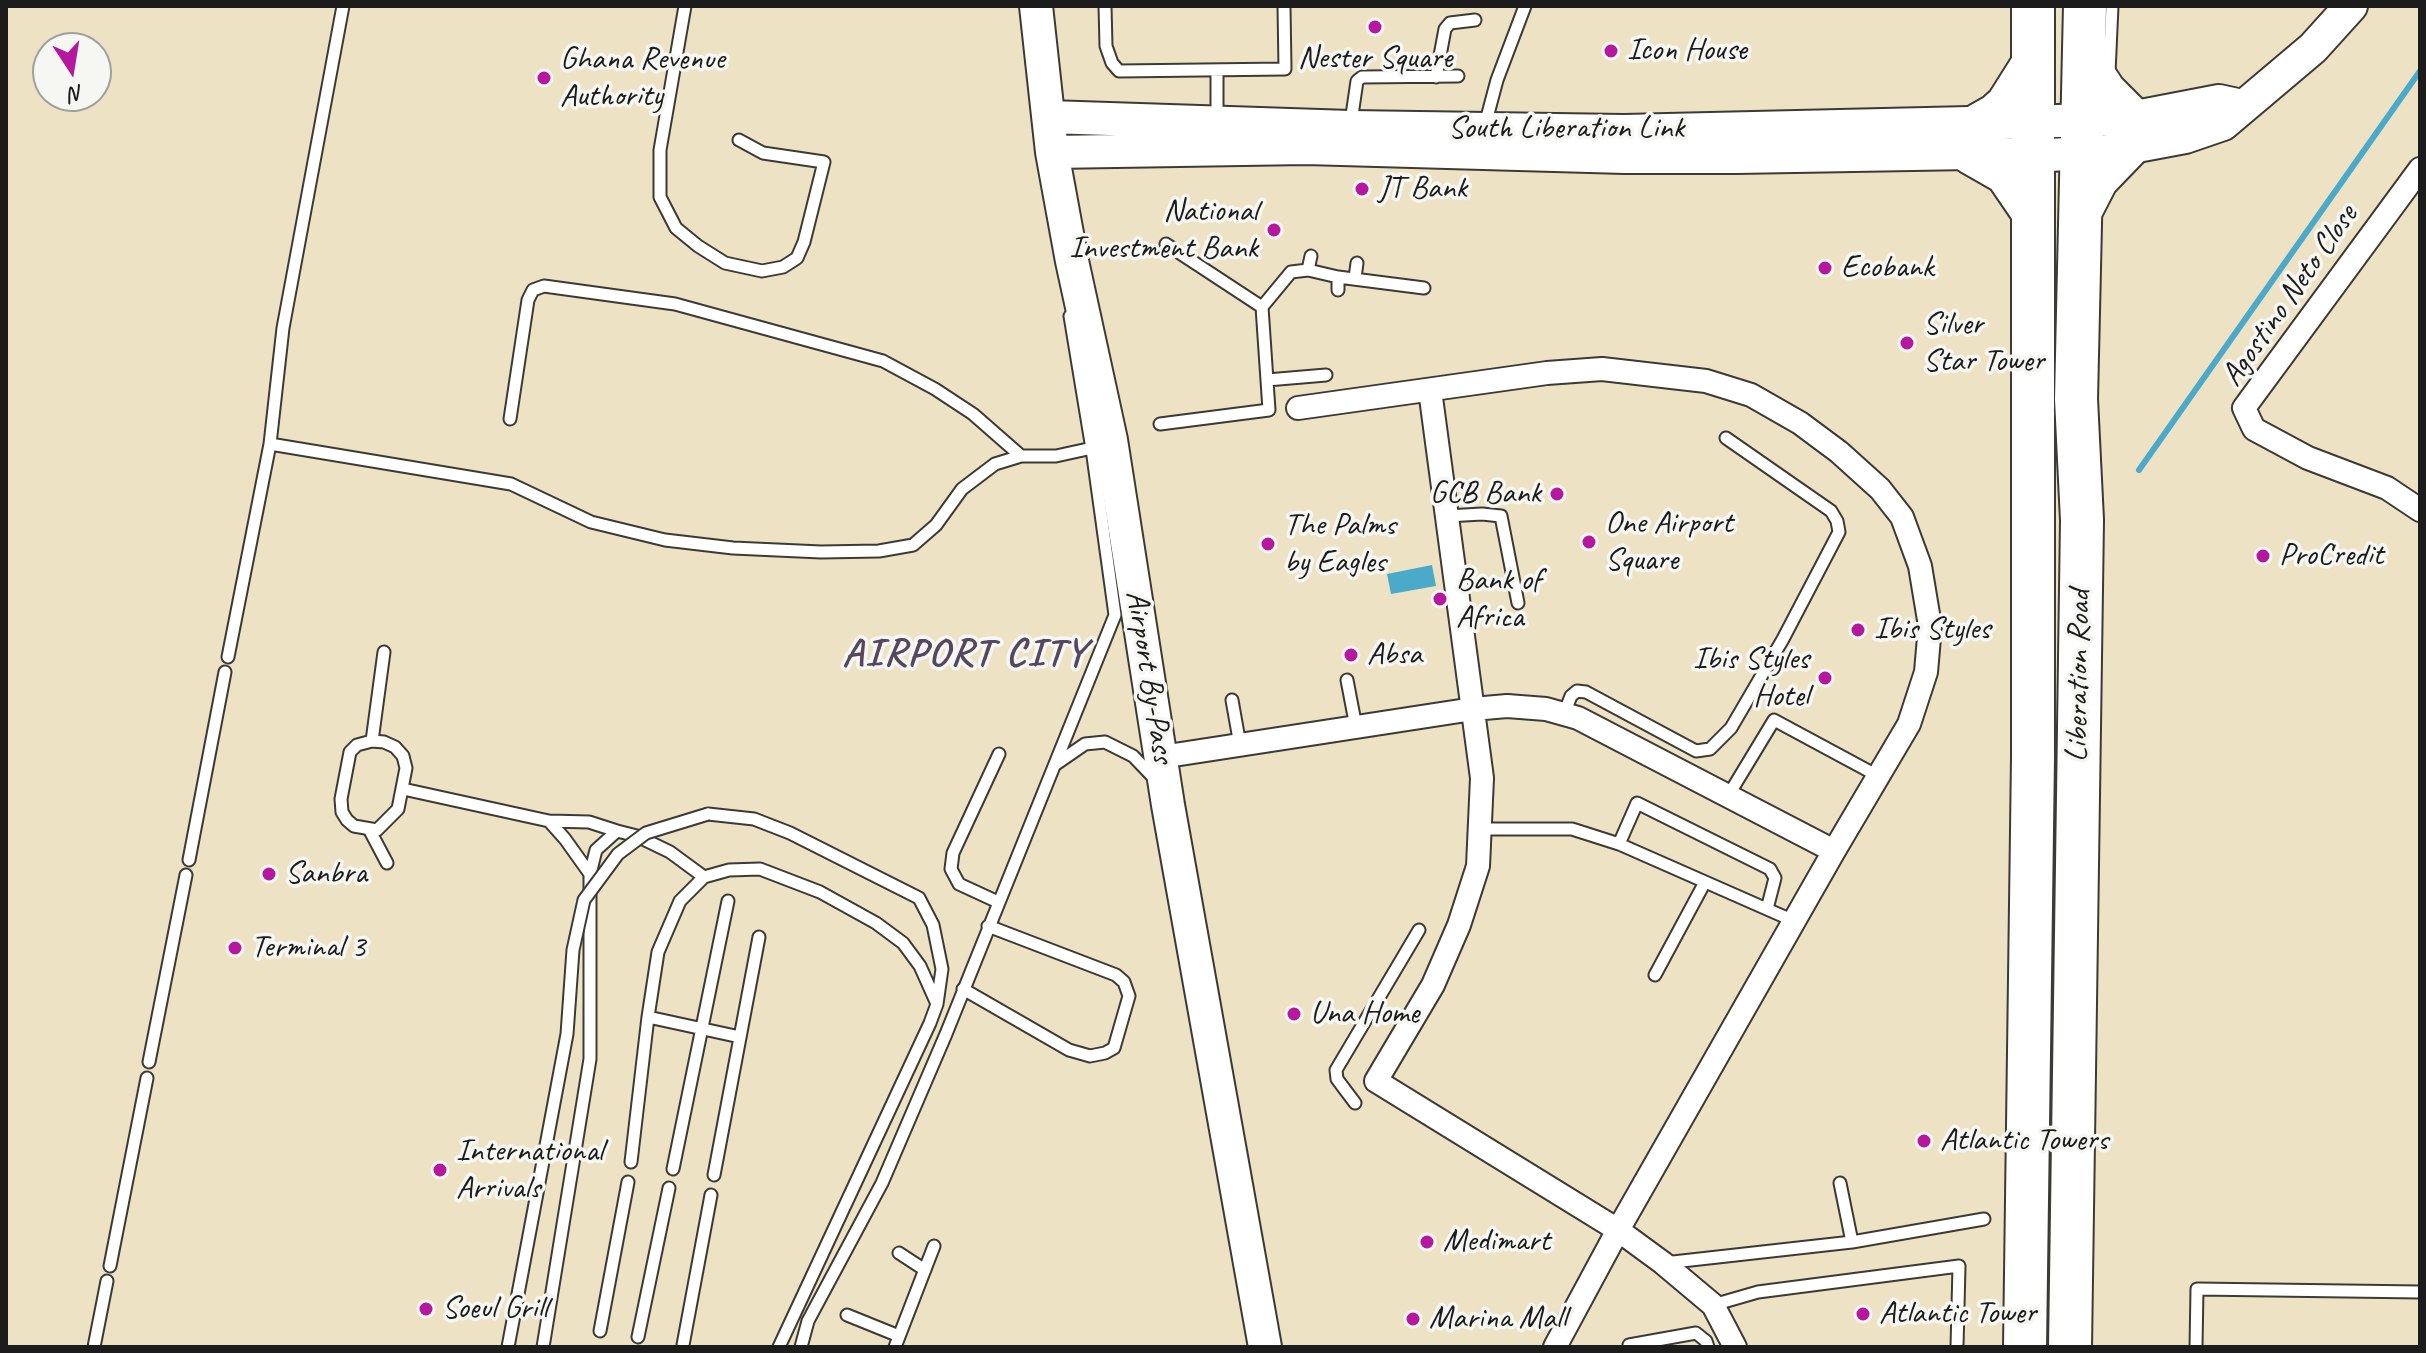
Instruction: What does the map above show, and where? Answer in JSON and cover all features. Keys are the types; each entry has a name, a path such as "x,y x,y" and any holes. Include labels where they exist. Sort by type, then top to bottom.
{"highway":[{"name":"Liberation Road","path":"2033,6 2031,67 2058,138 2080,211 2076,399 2082,520 2070,1347"},
{"path":"2055,6 2065,366 2076,399"},
{"name":"Liberation Road","path":"2025,1347 2033,757 2032,211 2084,60 2085,6"},
{"path":"2080,211 2097,179 2133,127 2084,60"},
{"path":"2031,67 2007,105 1975,138 2006,173 2032,211"}],"street":[{"name":"Airport By-Pass","path":"1036,6 1052,152 1102,445 1161,757 1265,1347"},
{"name":"South Liberation Link","path":"1049,117 1350,127 1975,138 2058,138 2133,127 2212,129 2231,118 2313,48 2351,6"},
{"name":"South Liberation Link","path":"1052,152 1306,148 1625,157 1975,138"},
{"name":"Agostino Neto Close","path":"2420,169 2244,408 2254,429 2308,458 2387,488 2420,510"},
{"path":"1298,408 1547,373 1602,369 1692,379 1751,395 1800,423 1839,452 1880,489 1902,517 1920,566 1930,626 1926,672 1909,724 1618,1230 1555,1347"},
{"path":"1430,390 1482,778 1478,866 1459,925 1433,985 1376,1081 1618,1230 1663,1263 1713,1305 1735,1347"},
{"path":"1161,757 1473,709 1507,706 1546,709 1578,718 1834,851"}],"lane":[{"path":"228,657 270,444 283,328 343,6"},
{"path":"685,6 660,150 660,197 676,228 725,263 762,271 783,267 797,258 804,242 824,162 763,153 739,140"},
{"path":"1105,6 1106,46 1112,63 1119,71 1285,69 1284,6"},
{"path":"1484,130 1497,80 1525,6"},
{"path":"2112,6 2109,79 2133,127"},
{"path":"1436,77 1445,29 1450,23 1475,20"},
{"path":"1217,70 1218,123"},
{"path":"1350,127 1357,81 1362,77 1458,76"},
{"path":"1166,244 1262,307"},
{"path":"1308,270 1311,256"},
{"path":"1355,278 1357,263"},
{"path":"1160,424 1269,410 1262,307 1291,272 1308,270 1424,288"},
{"path":"1290,290 1291,272"},
{"path":"1338,277 1338,290"},
{"path":"510,419 528,300 533,290 544,286 675,304 883,361 973,414 1021,456"},
{"path":"1267,380 1326,375"},
{"path":"1564,714 1571,696 1577,691 1586,692 1696,751 1710,749 1731,728 1783,639 1839,532 1831,511 1726,438"},
{"path":"270,444 511,484 591,522 665,540 733,548 821,552 879,551 913,545 936,525 955,498 995,464 1021,456 1056,456 1102,445 1115,615 882,1183 808,1321 801,1347"},
{"path":"1447,516 1501,516 1518,603"},
{"path":"372,741 384,652"},
{"path":"189,860 225,672"},
{"path":"1347,680 1356,727"},
{"path":"1232,700 1240,745"},
{"path":"1728,796 1774,720 1878,776"},
{"path":"372,741 395,747 403,756 406,768 398,809 377,830 354,826 347,820 342,812 341,799 350,752 357,745 372,741"},
{"path":"1056,765 1085,744 1105,742 1133,756 1155,778 1168,805"},
{"path":"998,902 959,884 951,869 953,853 999,754"},
{"path":"403,789 549,821 589,822 637,836 670,852 704,877"},
{"path":"1619,844 1637,803 1770,869 1775,878 1767,909"},
{"path":"508,1347 567,1034 573,950 584,900 618,854 646,833 708,814 754,819 790,833 919,898 933,925 942,969 937,1004 779,1347"},
{"path":"549,821 590,874"},
{"path":"369,829 387,863"},
{"path":"1480,829 1572,829 1619,844 1794,921"},
{"path":"543,1347 590,1059 590,874 596,850 617,831"},
{"path":"631,1162 658,952 680,901 704,877 729,870 760,869 834,899 903,943 920,966 937,1004"},
{"path":"149,1062 186,875"},
{"path":"1655,975 1705,882"},
{"path":"673,1169 728,901"},
{"path":"963,989 1069,1050 1090,1056 1114,1048 1129,996 1124,982 1116,975 988,926"},
{"path":"1355,1103 1337,1079 1336,1070 1419,930"},
{"path":"714,1175 759,937"},
{"path":"648,1017 740,1037"},
{"path":"110,1266 147,1078"},
{"path":"600,1331 628,1182"},
{"path":"1840,1183 1852,1242"},
{"path":"638,1337 669,1188"},
{"path":"683,1345 711,1195"},
{"path":"1663,1263 1852,1242 1984,1219"},
{"path":"847,1315 897,1341 934,1246"},
{"path":"899,1253 925,1270"},
{"path":"1713,1305 1758,1292 1959,1266 1957,1347"},
{"path":"94,1347 107,1281"},
{"path":"2196,1347 2197,1289 2420,1292"},
{"path":"1629,1345 1696,1333 1708,1347"}],"water":[{"path":"1432,565 1436,586 1391,594 1387,574"}],"waterway":[{"path":"2139,470 2420,71"}],"place":[{"name":"Nester Square","path":"1375,27"},
{"name":"Icon House","path":"1611,51"},
{"name":"Ghana Revenue Authority","path":"544,78"},
{"name":"JT Bank","path":"1362,189"},
{"name":"National Investment Bank","path":"1274,230"},
{"name":"Ecobank","path":"1825,268"},
{"name":"Silver Star Tower","path":"1907,343"},
{"name":"GCB Bank","path":"1557,494"},
{"name":"One Airport Square","path":"1589,542"},
{"name":"The Palms by Eagles","path":"1268,544"},
{"name":"ProCredit","path":"2263,556"},
{"name":"Bank of Africa","path":"1440,599"},
{"name":"Ibis Styles","path":"1858,630"},
{"name":"Absa","path":"1351,655"},
{"name":"Ibis Styles Hotel","path":"1825,678"},
{"name":"Sanbra","path":"269,874"},
{"name":"Terminal 3","path":"235,948"},
{"name":"Una Home","path":"1294,1014"},
{"name":"Atlantic Towers","path":"1924,1141"},
{"name":"International Arrivals","path":"440,1170"},
{"name":"Medimart","path":"1427,1242"},
{"name":"Soeul Grill","path":"426,1309"},
{"name":"Atlantic Tower","path":"1863,1314"},
{"name":"Marina Mall","path":"1413,1319"}],"district":[{"name":"AIRPORT CITY","path":"965,655"}]}
